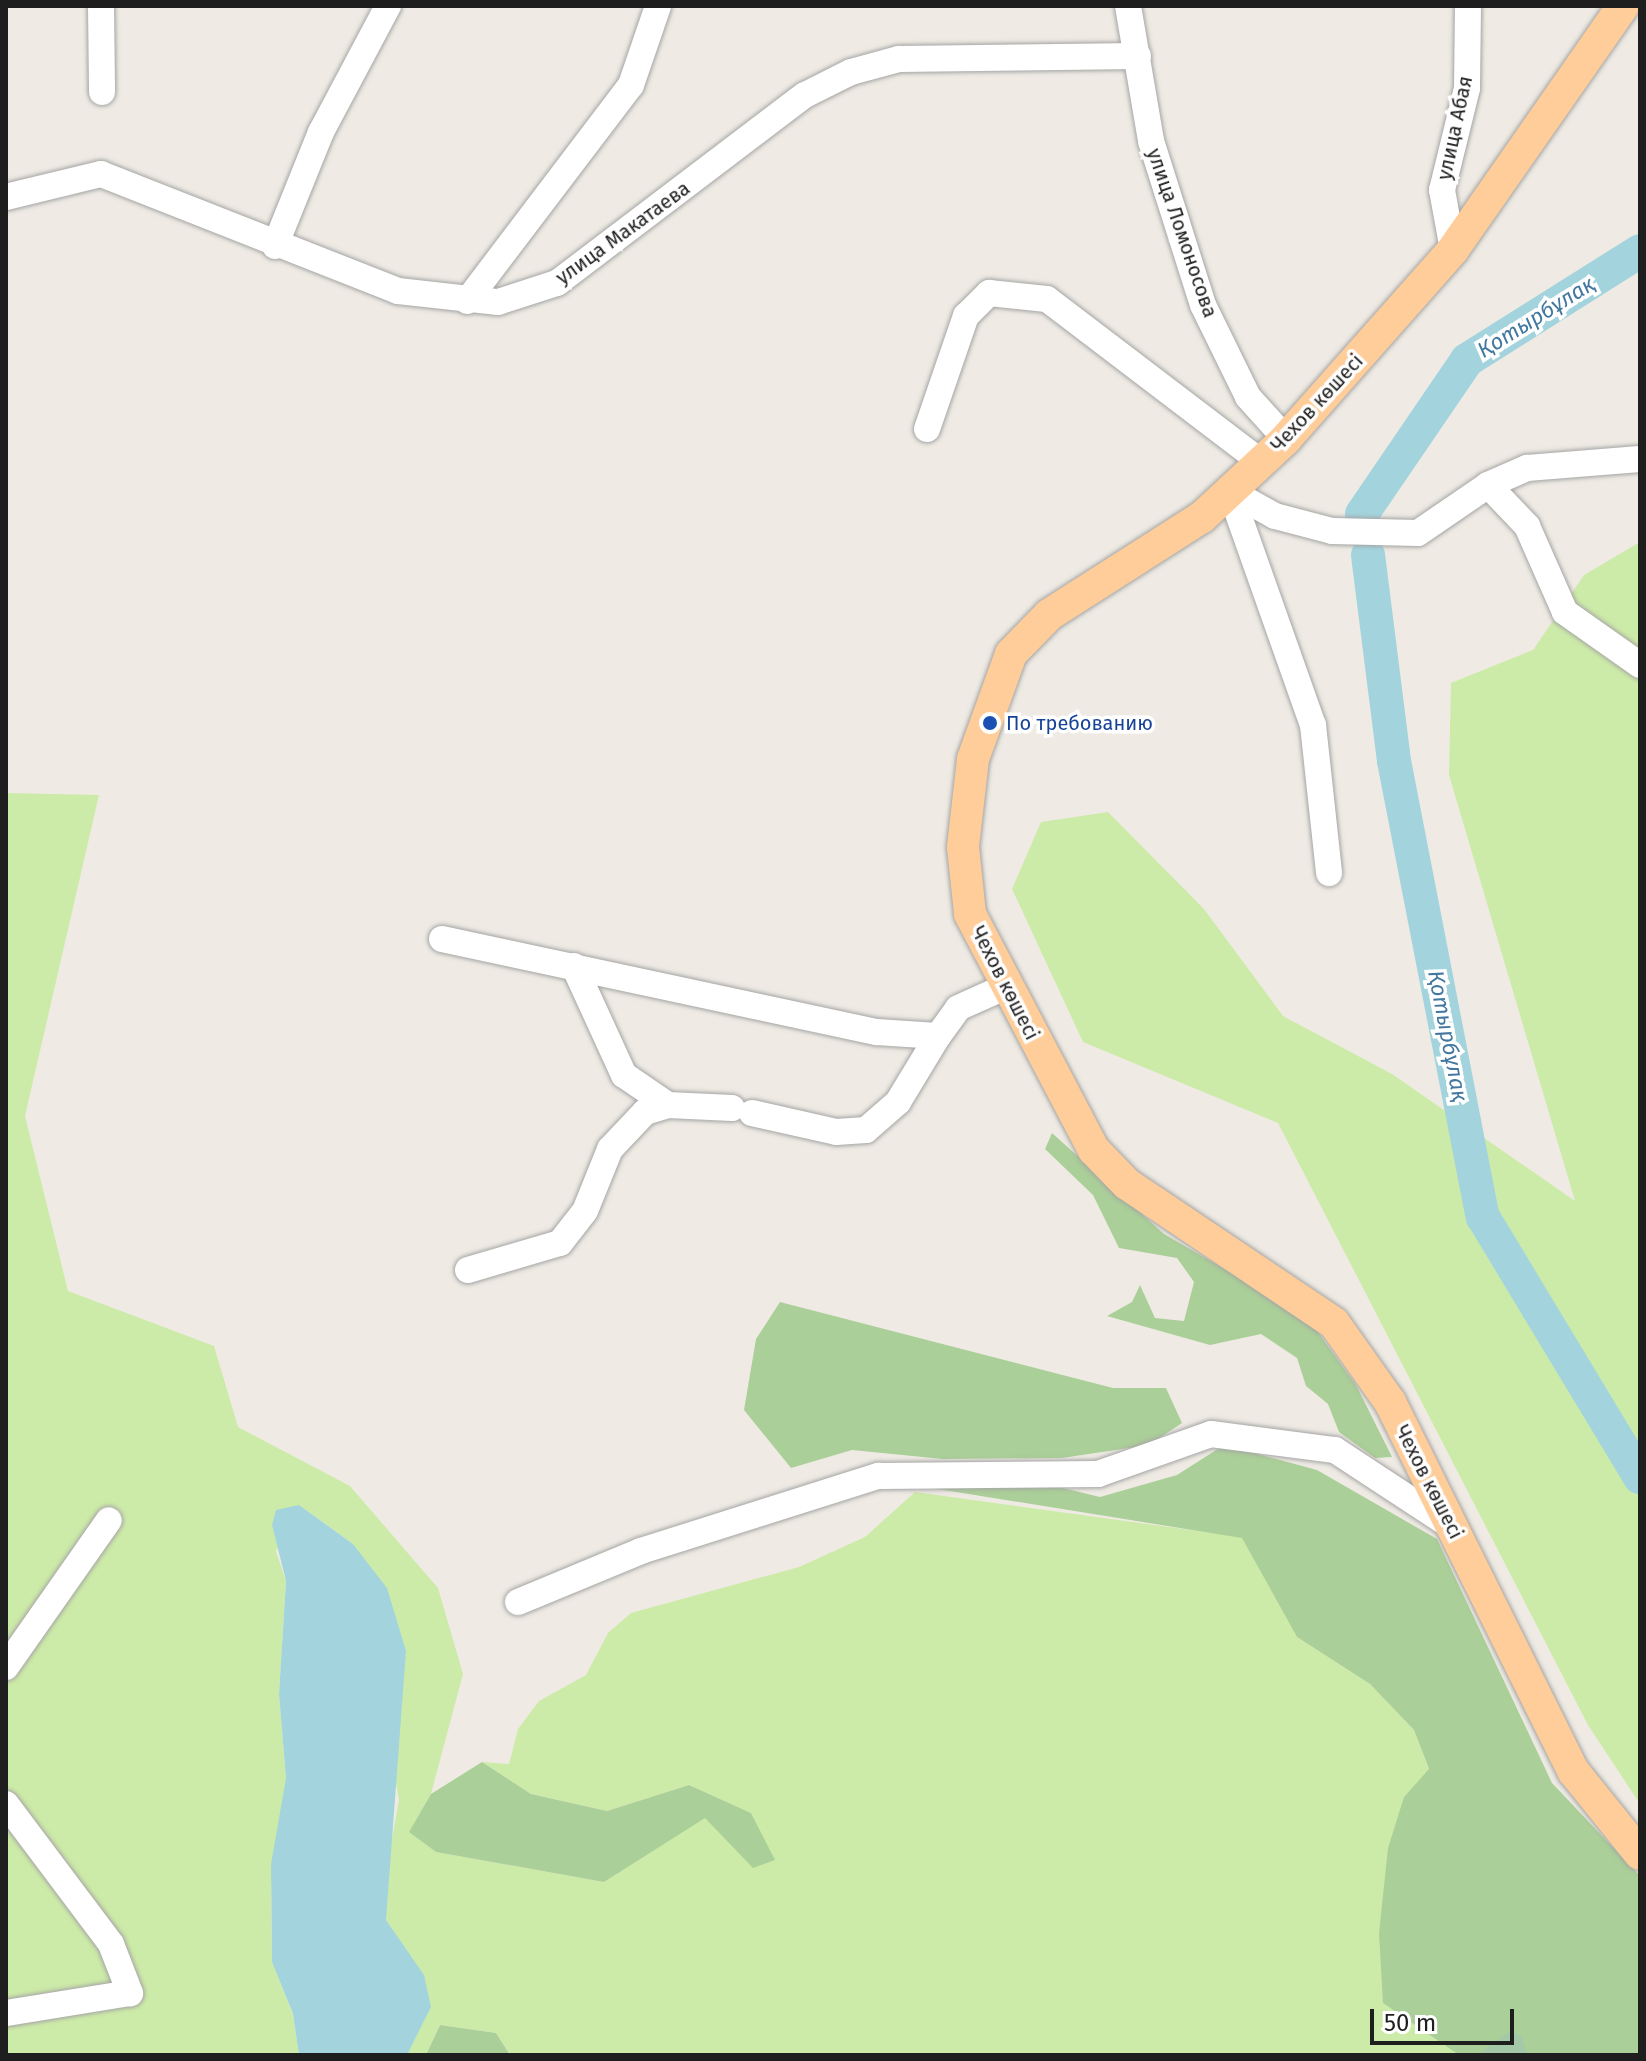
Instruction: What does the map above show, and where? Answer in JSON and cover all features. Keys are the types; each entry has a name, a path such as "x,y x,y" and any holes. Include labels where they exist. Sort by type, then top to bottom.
{"main road":[{"name":"Чехов көшесі","path":"1623,6 1453,250 1286,439 1230,491 1049,615 1011,654 973,759 963,847 970,914 1005,987 1094,1150 1127,1184 1334,1323 1390,1402 1574,1772 1640,1854"}],"street":[{"path":"101,6 102,92"},
{"path":"275,246 321,132 388,6"},
{"path":"467,301 631,85 658,6"},
{"name":"улица Ломоносова","path":"1128,6 1151,141 1203,305 1248,397 1286,439"},
{"name":"улица Абая","path":"1453,250 1442,190 1467,88 1468,6"},
{"name":"улица Макатаева","path":"6,197 101,174 275,246 398,291 467,301 528,297 557,283 805,95 851,72 899,59 1138,56"},
{"path":"927,429 966,316 989,293 1047,299 1261,462"},
{"path":"1230,491 1264,512 1332,531 1418,533 1488,485 1527,468 1640,459"},
{"path":"1488,485 1527,526 1565,612 1640,665"},
{"path":"1230,491 1313,725 1329,873"},
{"path":"442,939 842,1028 938,1036"},
{"path":"574,966 624,1075 668,1105 742,1110 836,1132 866,1130 898,1102 958,1008 1005,987"},
{"path":"468,1270 560,1243 584,1213 623,1129 668,1105"},
{"path":"518,1602 641,1551 878,1476 1098,1474 1211,1434 1335,1450 1452,1527"},
{"path":"6,1667 109,1520"},
{"path":"6,1804 111,1944 130,1993 6,2013"}],"green space":[{"path":"1640,542 1640,1804 1588,1725 1278,1123 1083,1042 1012,889 1041,822 1108,812 1204,909 1283,1016 1392,1074 1575,1201 1449,775 1451,683 1533,650 1584,575"},
{"path":"6,793 99,795 25,1116 68,1291 214,1346 238,1427 350,1486 438,1588 463,1674 431,1794 410,1831 436,1852 604,1882 705,1817 753,1867 774,1860 751,1813 689,1785 607,1811 531,1794 482,1762 509,1764 518,1729 539,1701 586,1675 608,1633 631,1613 799,1567 865,1537 915,1492 1242,1537 1297,1637 1370,1684 1414,1730 1429,1770 1404,1797 1383,2002 1459,2055 510,2055 496,2033 440,2025 426,2055 407,2055 403,1946 386,1920 384,1883 399,1800 353,1544 299,1505 276,1551 286,1581 279,1694 286,1778 271,1888 272,1962 293,2015 299,2055 6,2055"},
{"path":"1052,1133 1164,1234 1307,1317 1356,1385 1392,1457 1375,1458 1339,1432 1328,1404 1306,1386 1297,1358 1261,1334 1210,1345 1107,1316 1132,1302 1140,1285 1155,1318 1184,1321 1194,1282 1177,1258 1119,1248 1093,1195 1045,1149"},
{"path":"780,1302 1113,1388 1166,1388 1182,1423 1149,1445 1062,1458 943,1459 852,1450 791,1468 744,1410 756,1339"},
{"path":"1224,1445 1317,1470 1437,1539 1552,1783 1640,1876 1640,2055 1459,2055 1383,2003 1379,1933 1388,1848 1404,1797 1429,1769 1414,1730 1370,1684 1297,1637 1242,1538 913,1485 1055,1486 1100,1497 1177,1475"},
{"path":"482,1762 531,1794 607,1811 689,1785 751,1813 775,1860 753,1868 705,1818 604,1882 436,1852 409,1832 431,1794"},
{"path":"440,2025 496,2033 510,2055 426,2055"},
{"path":"1510,2031 1521,2036 1527,2055 1477,2055"}],"water":[{"path":"299,1505 353,1544 387,1588 406,1651 386,1920 424,1975 431,2007 407,2055 299,2055 293,2014 272,1962 271,1864 286,1778 279,1694 286,1581 272,1525 276,1510"}],"waterway":[{"name":"Қотырбұлақ","path":"1362,514 1467,360 1640,251"},
{"name":"Қотырбұлақ","path":"1368,555 1394,761 1483,1217 1640,1477"}],"place":[{"name":"По требованию","path":"990,723"}]}
